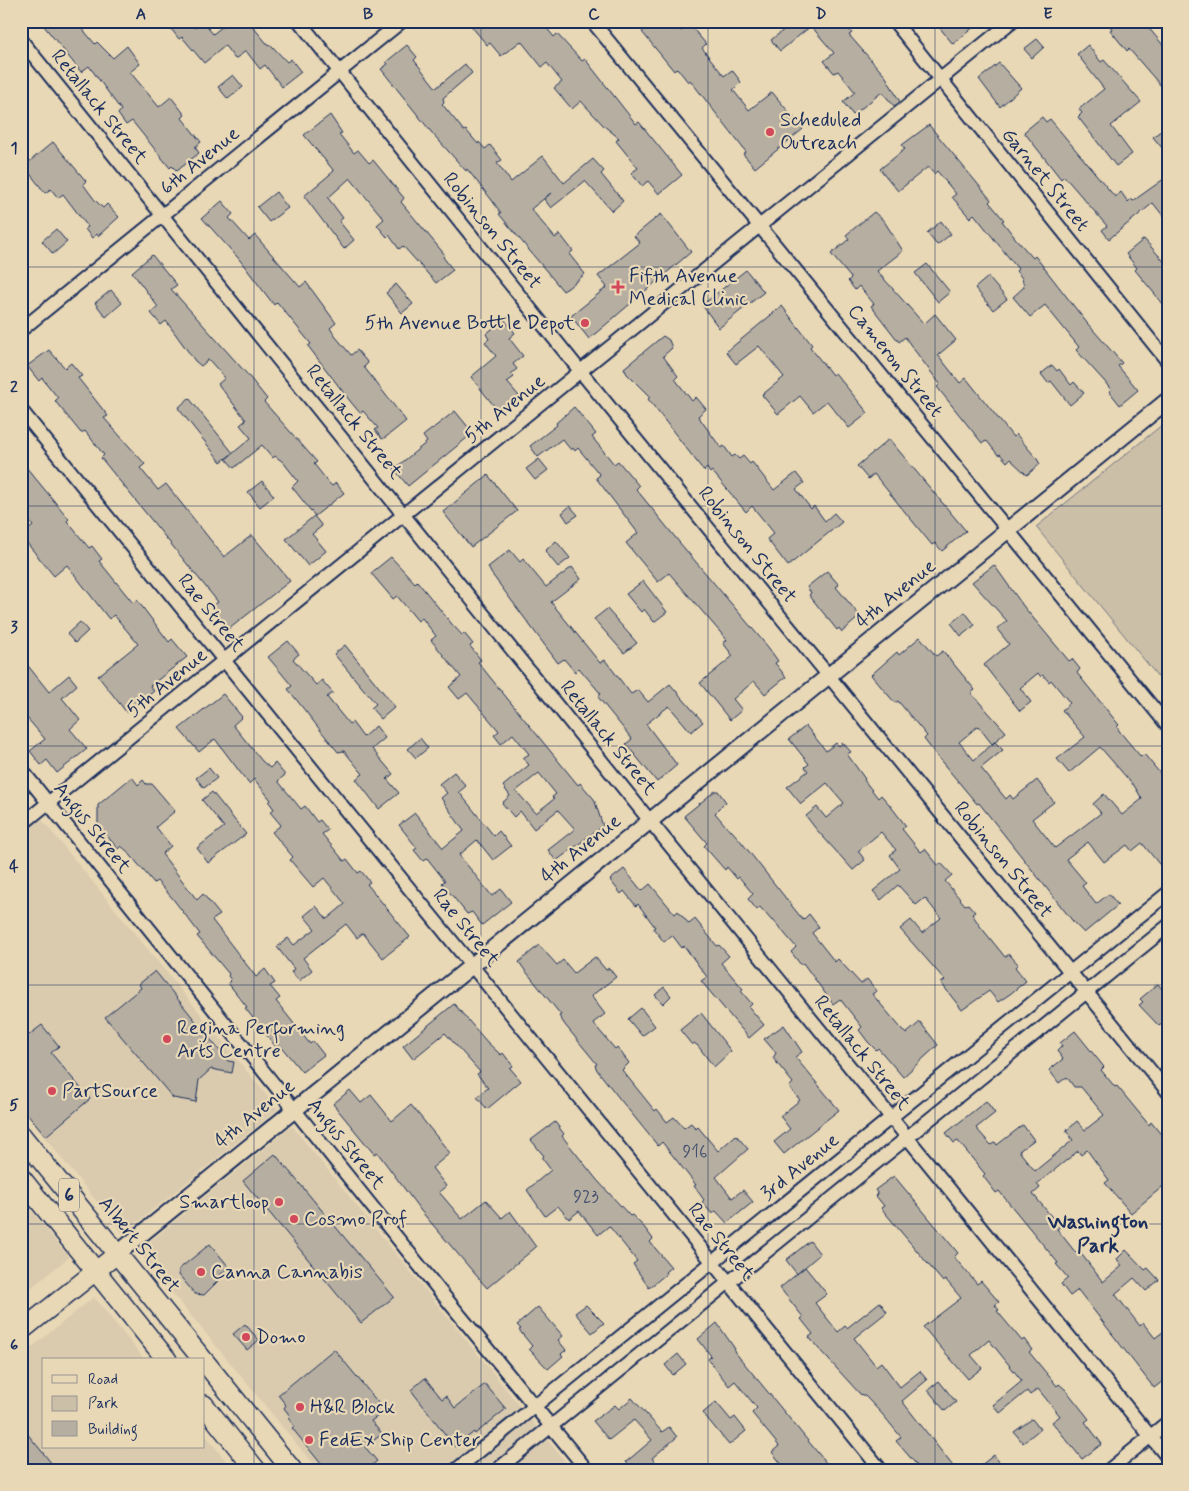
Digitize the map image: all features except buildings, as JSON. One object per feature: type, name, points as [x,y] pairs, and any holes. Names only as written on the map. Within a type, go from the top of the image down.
[{"type":"main road","name":"Albert Street","points":[[21,1135],[201,1358]]},
{"type":"main road","name":"6","points":[[21,1178],[166,1358]]},
{"type":"main road","name":"4th Avenue","points":[[21,1330],[117,1254]]},
{"type":"main road","name":"Albert Street","points":[[205,1362],[292,1470]]},
{"type":"main road","points":[[205,1406],[256,1470]]},
{"type":"street","name":"Robinson Street","points":[[300,21],[581,372],[1168,1092]]},
{"type":"street","name":"6th Avenue","points":[[21,330],[402,21]]},
{"type":"street","name":"Cameron Street","points":[[592,21],[1168,726]]},
{"type":"street","name":"Garnet Street","points":[[894,21],[1168,362]]},
{"type":"street","name":"5th Avenue","points":[[21,825],[1012,21]]},
{"type":"street","name":"Retallack Street","points":[[21,40],[890,1118],[1168,1458]]},
{"type":"street","name":"4th Avenue","points":[[117,1254],[1168,400]]},
{"type":"street","name":"Rae Street","points":[[21,410],[881,1470]]},
{"type":"street","name":"Angus Street","points":[[21,769],[294,1110],[587,1470]]},
{"type":"street","name":"3rd Avenue","points":[[456,1470],[1168,893]]},
{"type":"street","points":[[497,1470],[1168,926]]},
{"type":"street","points":[[1109,1470],[1168,1422]]},
{"type":"shaded area","points":[[21,794],[278,1109],[123,1234],[21,1108]]},
{"type":"shaded area","points":[[292,1126],[572,1470],[318,1470],[138,1251]]},
{"type":"shaded area","points":[[21,1198],[69,1257],[21,1296]]},
{"type":"shaded area","points":[[94,1297],[143,1358],[42,1358],[42,1448],[205,1448],[205,1434],[233,1470],[21,1470],[21,1356]]},
{"type":"green space","points":[[1168,420],[1168,689],[1036,527]]},
{"type":"place","name":"Scheduled Outreach","points":[[770,132]]},
{"type":"place","name":"Fifth Avenue Medical Clinic","points":[[618,287]]},
{"type":"place","name":"5th Avenue Bottle Depot","points":[[585,323]]},
{"type":"place","name":"Regina Performing Arts Centre","points":[[167,1039]]},
{"type":"place","name":"PartSource","points":[[52,1091]]},
{"type":"place","name":"Smartloop","points":[[279,1202]]},
{"type":"place","name":"Cosmo Prof","points":[[294,1219]]},
{"type":"place","name":"Canna Cannabis","points":[[201,1272]]},
{"type":"place","name":"Domo","points":[[246,1337]]},
{"type":"place","name":"H&R Block","points":[[300,1407]]},
{"type":"place","name":"FedEx Ship Center","points":[[309,1440]]},
{"type":"district","name":"Washington Park","points":[[1098,1234]]}]
